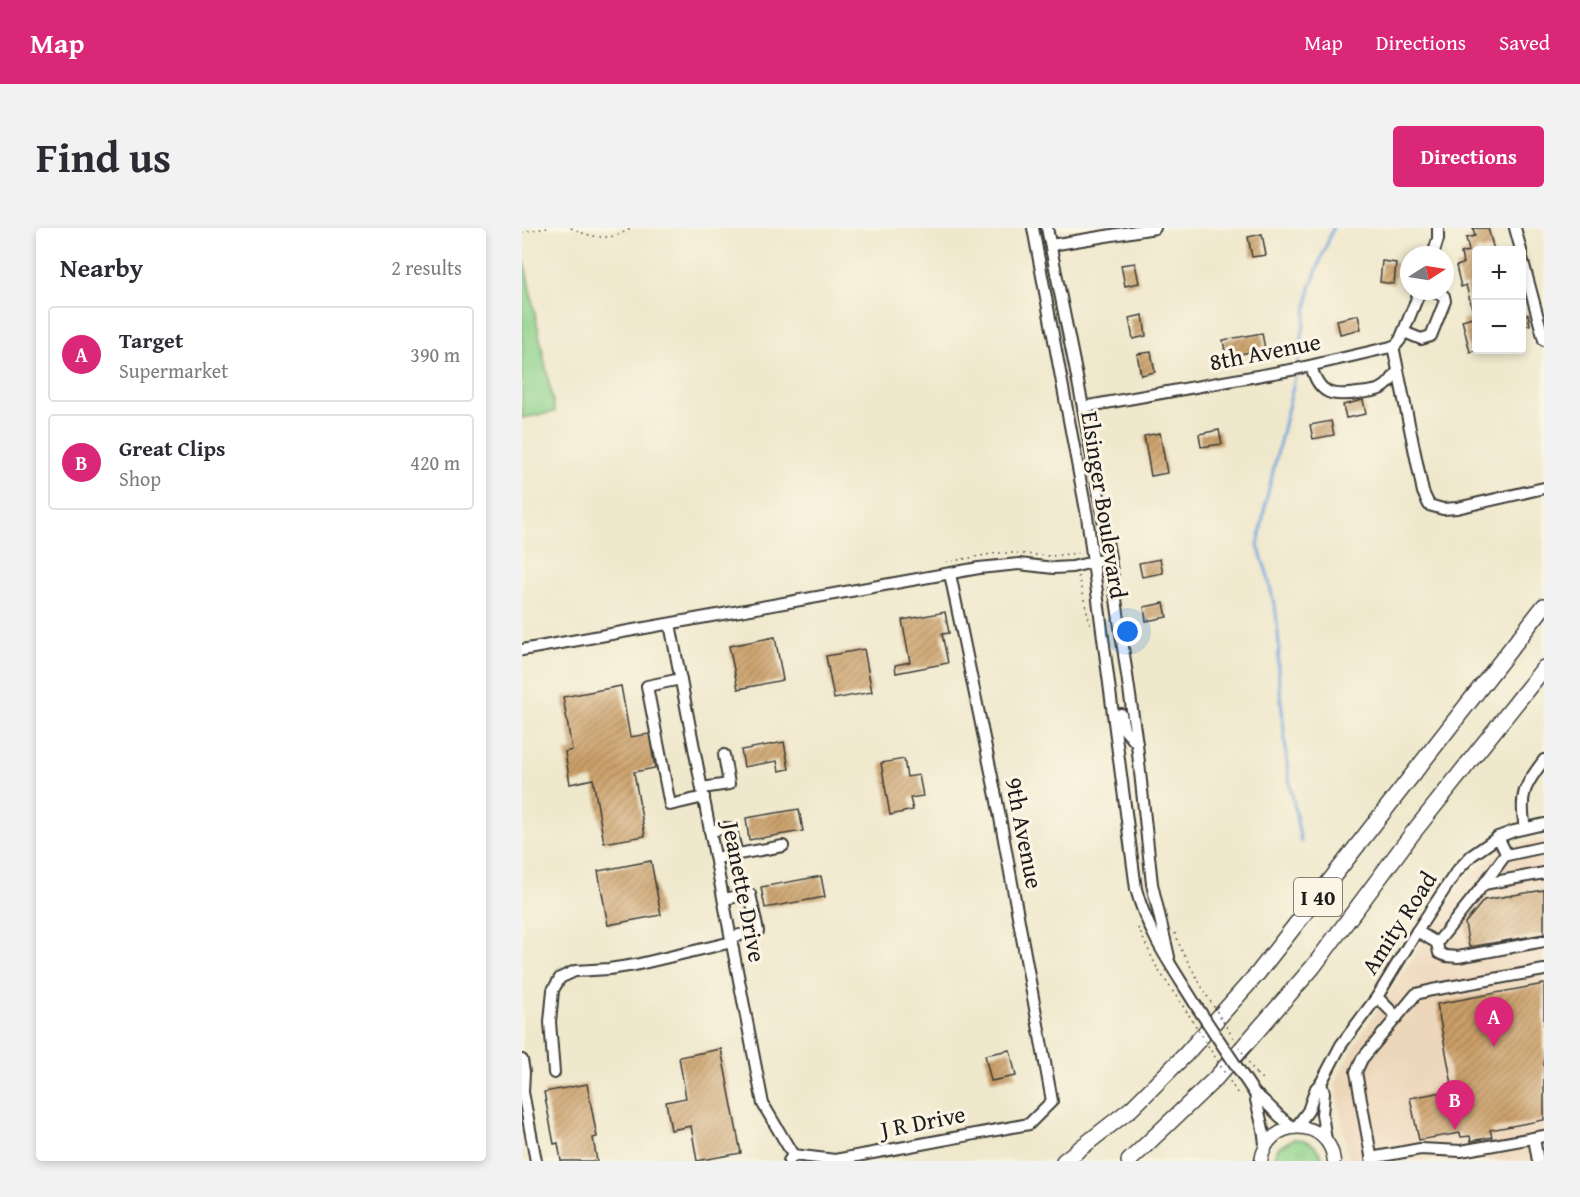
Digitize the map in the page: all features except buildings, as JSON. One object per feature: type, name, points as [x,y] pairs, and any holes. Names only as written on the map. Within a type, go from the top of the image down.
[{"type":"highway","name":"I 40","points":[[1064,1161],[1132,1107],[1186,1054],[1258,973],[1544,606]]},
{"type":"highway","name":"I 40","points":[[1129,1161],[1215,1079],[1313,967],[1412,834],[1544,668]]},
{"type":"main road","points":[[1261,1161],[1265,1148],[1273,1137],[1295,1127],[1314,1131],[1326,1140],[1334,1161]]},
{"type":"street","name":"Elsinger Boulevard","points":[[1033,228],[1087,516],[1136,889],[1158,947],[1170,961]]},
{"type":"street","name":"Elsinger Boulevard","points":[[1047,228],[1110,558],[1137,744],[1152,884],[1170,961],[1193,1011],[1255,1094],[1267,1102],[1283,1120],[1295,1127]]},
{"type":"street","points":[[1051,245],[1155,228]]},
{"type":"street","points":[[1436,246],[1438,228]]},
{"type":"street","points":[[1515,228],[1520,246]]},
{"type":"street","points":[[1526,271],[1544,340]]},
{"type":"street","points":[[1416,300],[1398,344],[1393,346],[1423,492],[1429,505],[1443,509],[1458,508],[1544,488]]},
{"type":"street","points":[[1404,332],[1421,339],[1431,336],[1445,300]]},
{"type":"street","name":"8th Avenue","points":[[1083,407],[1311,366],[1393,346]]},
{"type":"street","points":[[1311,366],[1315,379],[1323,389],[1333,395],[1380,389],[1389,383],[1398,371]]},
{"type":"street","points":[[522,650],[950,574],[1019,564],[1064,568],[1110,558]]},
{"type":"street","name":"9th Avenue","points":[[950,574],[996,796],[1052,1101]]},
{"type":"street","name":"Jeanette Drive","points":[[670,624],[764,1104],[791,1158]]},
{"type":"street","points":[[1107,659],[1115,678],[1123,726],[1137,744]]},
{"type":"street","points":[[681,678],[647,686],[669,805],[729,784],[724,755]]},
{"type":"street","points":[[1525,828],[1522,802],[1524,788],[1544,760]]},
{"type":"street","name":"Amity Road","points":[[1295,1127],[1308,1111],[1316,1088],[1321,1083],[1341,1045],[1377,997],[1456,872],[1471,856],[1498,837],[1544,824]]},
{"type":"street","points":[[710,831],[726,828],[731,830],[737,854]]},
{"type":"street","points":[[1498,837],[1506,854]]},
{"type":"street","points":[[716,858],[783,846]]},
{"type":"street","points":[[1437,943],[1506,854],[1544,847]]},
{"type":"street","points":[[1484,884],[1544,873]]},
{"type":"street","points":[[554,1073],[550,1022],[553,990],[560,978],[575,971],[634,965],[758,931],[750,894],[724,899]]},
{"type":"street","points":[[1417,931],[1437,943],[1439,953],[1458,957],[1544,941]]},
{"type":"street","points":[[1538,1161],[1539,1137],[1461,1151],[1420,1149],[1371,1160],[1356,1072],[1362,1059],[1416,994],[1544,970]]},
{"type":"street","points":[[1377,997],[1397,1017]]},
{"type":"street","points":[[523,1068],[523,1092],[536,1161]]},
{"type":"street","name":"Amity Road","points":[[1321,1083],[1324,1093],[1322,1114],[1326,1140]]},
{"type":"street","name":"Elsinger Boulevard","points":[[1255,1094],[1264,1129],[1265,1148]]},
{"type":"street","name":"J R Drive","points":[[791,1158],[835,1160],[1029,1124],[1052,1101]]},
{"type":"path","points":[[522,232],[548,228]]},
{"type":"path","points":[[571,228],[595,237],[608,238],[618,236],[631,228]]},
{"type":"path","points":[[1078,576],[1091,629]]},
{"type":"path","points":[[1172,928],[1207,996],[1256,1074],[1261,1078]]},
{"type":"path","points":[[1193,1011],[1239,1096]]},
{"type":"shaded area","points":[[1544,839],[1544,1161],[1349,1161],[1335,1082],[1359,1038],[1468,875],[1510,846]]},
{"type":"green space","points":[[522,250],[555,412],[522,418]]},
{"type":"green space","points":[[1293,1139],[1312,1144],[1319,1151],[1323,1161],[1273,1161],[1278,1148]]},
{"type":"waterway","points":[[1298,361],[1310,288],[1333,228]]},
{"type":"waterway","points":[[1295,378],[1266,501],[1258,546],[1276,613],[1279,644],[1278,669],[1288,773],[1301,842]]},
{"type":"place","name":"Target","points":[[1494,1047]]},
{"type":"place","name":"Great Clips","points":[[1455,1130]]}]
